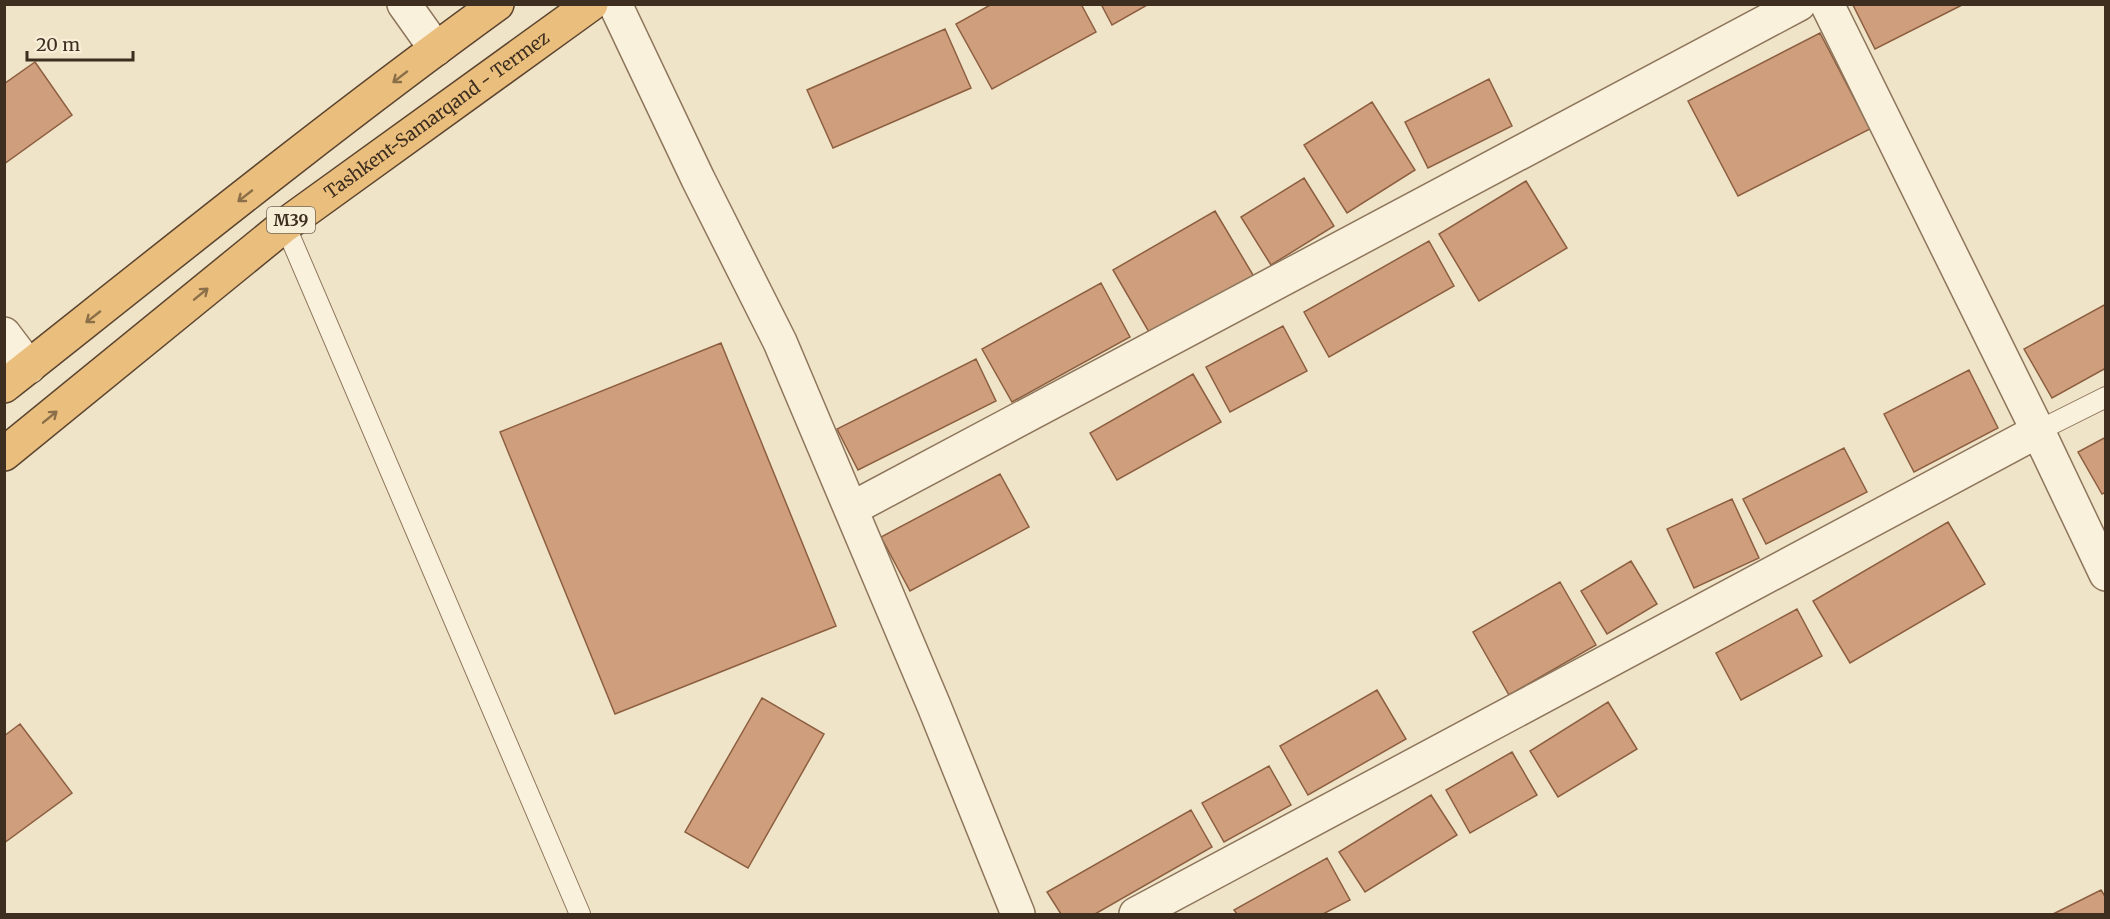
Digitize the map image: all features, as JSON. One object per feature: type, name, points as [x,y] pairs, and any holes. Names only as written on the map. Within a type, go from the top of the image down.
[{"type":"highway","name":"M39","points":[[17,377],[240,199],[498,4]]},
{"type":"highway","name":"Tashkent-Samarqand - Termez","points":[[4,454],[285,225],[591,4]]},
{"type":"street","points":[[404,4],[436,49]]},
{"type":"street","points":[[615,4],[698,179],[780,342],[934,706],[1018,915]]},
{"type":"street","points":[[851,509],[1799,4]]},
{"type":"street","points":[[1827,4],[2038,430],[2106,574]]},
{"type":"street","points":[[4,334],[17,377]]},
{"type":"street","points":[[1136,915],[2038,430]]},
{"type":"lane","points":[[285,225],[580,915]]},
{"type":"lane","points":[[2038,430],[2106,397]]},
{"type":"building","points":[[992,4],[1081,4],[1096,32],[992,89],[956,24]]},
{"type":"building","points":[[1101,4],[1149,4],[1112,25]]},
{"type":"building","points":[[1964,4],[1875,49],[1853,5]]},
{"type":"building","points":[[945,29],[971,88],[833,148],[807,90]]},
{"type":"building","points":[[1820,33],[1870,129],[1738,196],[1688,101]]},
{"type":"building","points":[[35,62],[72,115],[4,164],[4,84]]},
{"type":"building","points":[[1489,79],[1512,126],[1428,168],[1405,122]]},
{"type":"building","points":[[1372,102],[1415,170],[1347,213],[1304,145]]},
{"type":"building","points":[[1304,178],[1334,226],[1271,265],[1241,217]]},
{"type":"building","points":[[1526,181],[1567,248],[1479,301],[1439,234]]},
{"type":"building","points":[[1215,211],[1256,280],[1153,339],[1113,270]]},
{"type":"building","points":[[1429,241],[1454,286],[1329,357],[1304,312]]},
{"type":"building","points":[[1101,283],[1130,337],[1012,402],[982,349]]},
{"type":"building","points":[[2106,304],[2106,368],[2052,398],[2024,349]]},
{"type":"building","points":[[1283,326],[1307,371],[1230,412],[1206,367]]},
{"type":"building","points":[[721,343],[836,626],[615,714],[500,432]]},
{"type":"building","points":[[976,359],[996,401],[858,470],[837,429]]},
{"type":"building","points":[[1969,370],[1998,428],[1914,472],[1884,414]]},
{"type":"building","points":[[1193,374],[1221,422],[1117,480],[1090,433]]},
{"type":"building","points":[[2106,437],[2106,492],[2102,494],[2078,452]]},
{"type":"building","points":[[1844,448],[1867,492],[1766,544],[1743,499]]},
{"type":"building","points":[[1000,474],[1029,527],[910,591],[881,537]]},
{"type":"building","points":[[1732,499],[1759,558],[1694,588],[1667,529]]},
{"type":"building","points":[[1948,522],[1985,584],[1850,663],[1813,601]]},
{"type":"building","points":[[1631,561],[1657,604],[1607,634],[1581,591]]},
{"type":"building","points":[[1560,582],[1596,645],[1509,695],[1473,632]]},
{"type":"building","points":[[1797,609],[1822,656],[1741,700],[1716,653]]},
{"type":"building","points":[[1377,690],[1406,739],[1308,795],[1280,746]]},
{"type":"building","points":[[762,698],[824,734],[748,868],[685,832]]},
{"type":"building","points":[[1608,702],[1637,749],[1558,797],[1530,751]]},
{"type":"building","points":[[20,724],[72,793],[4,843],[4,736]]},
{"type":"building","points":[[1512,752],[1537,795],[1470,833],[1446,790]]},
{"type":"building","points":[[1269,766],[1291,805],[1224,842],[1202,803]]},
{"type":"building","points":[[1431,795],[1457,835],[1365,892],[1339,852]]},
{"type":"building","points":[[1191,810],[1212,847],[1095,914],[1061,914],[1047,892]]},
{"type":"building","points":[[1327,858],[1350,900],[1323,914],[1237,914],[1234,910]]},
{"type":"building","points":[[2101,890],[2106,898],[2106,914],[2053,914]]}]
